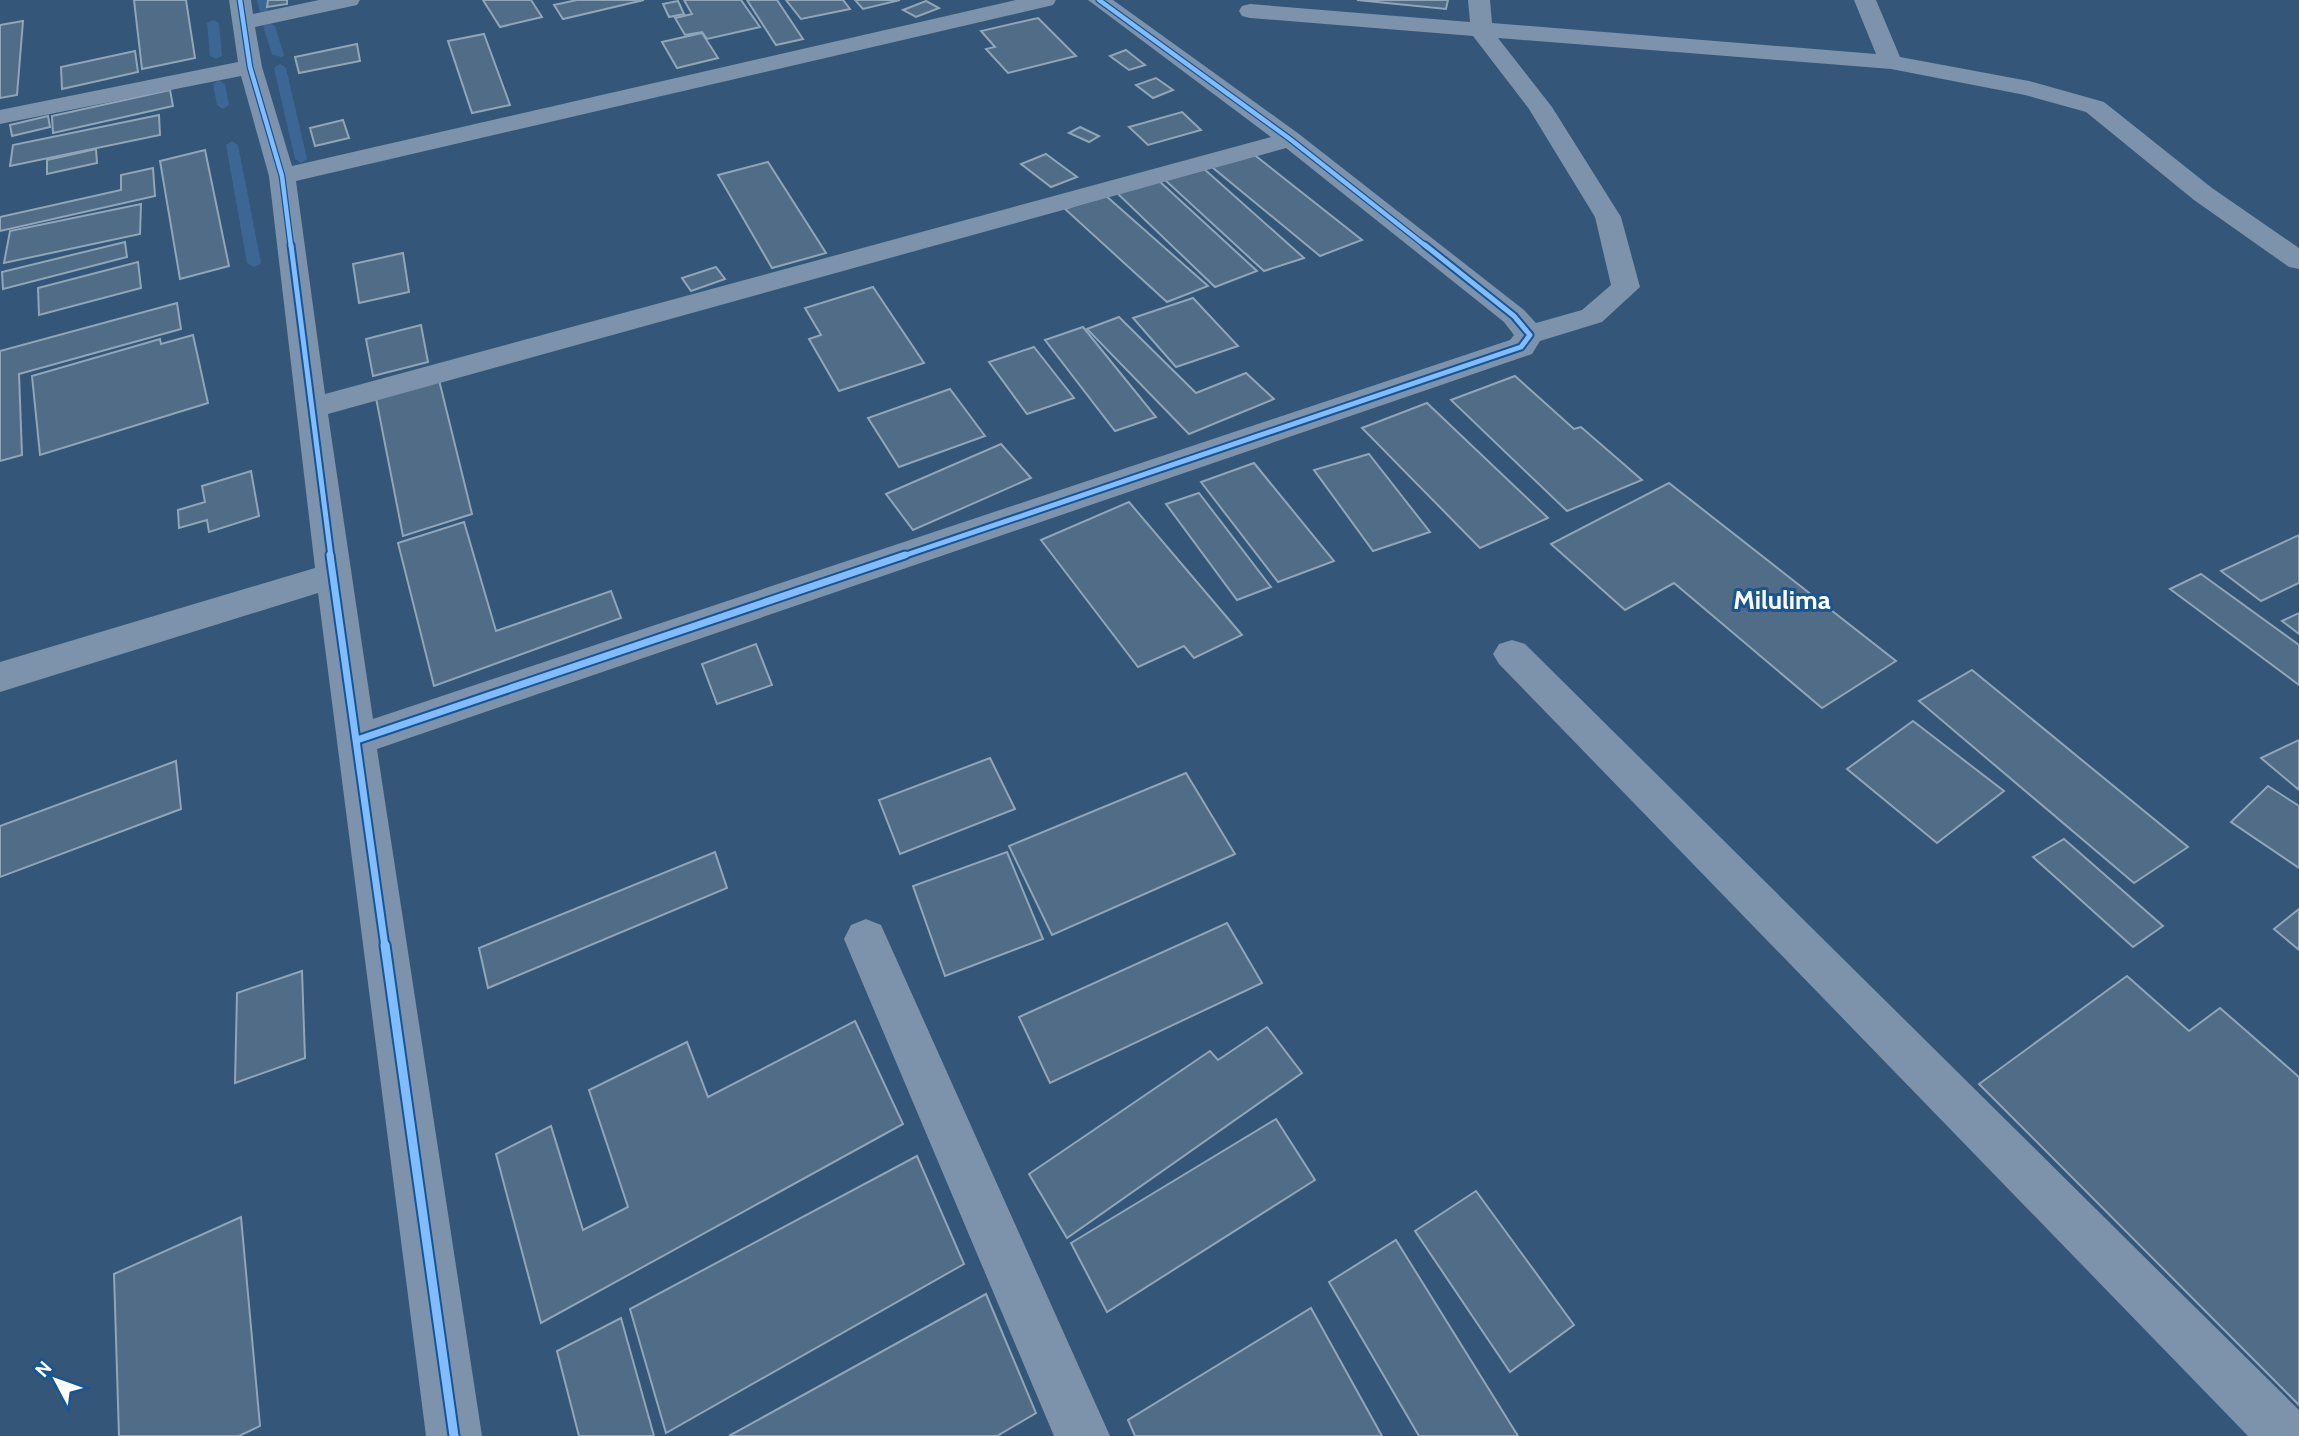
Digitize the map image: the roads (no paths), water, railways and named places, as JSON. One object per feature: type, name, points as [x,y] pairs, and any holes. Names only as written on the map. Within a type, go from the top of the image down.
[{"type":"street","points":[[349,0],[243,11],[250,67],[282,176],[333,575],[454,1436]]},
{"type":"street","points":[[282,176],[1045,0]]},
{"type":"street","points":[[1099,0],[1290,139],[1514,316],[1530,335]]},
{"type":"street","points":[[357,740],[1492,357],[1521,347],[1530,335],[1592,316],[1626,287],[1608,217],[1540,107],[1482,32],[1479,0]]},
{"type":"street","points":[[1865,0],[1891,62]]},
{"type":"street","points":[[1250,11],[1482,32],[1891,62],[2029,88],[2095,107],[2203,194],[2299,261]]},
{"type":"street","points":[[0,117],[250,67]]},
{"type":"street","points":[[311,408],[1290,139]]},
{"type":"street","points":[[0,677],[333,575]]},
{"type":"street","points":[[1512,654],[2286,1436]]},
{"type":"street","points":[[866,939],[1082,1436]]},
{"type":"waterway","points":[[262,0],[264,10]]},
{"type":"waterway","points":[[213,23],[216,56]]},
{"type":"waterway","points":[[269,26],[278,55]]},
{"type":"waterway","points":[[280,68],[301,159]]},
{"type":"waterway","points":[[219,84],[223,105]]},
{"type":"waterway","points":[[232,145],[254,263]]},
{"type":"district","name":"Milulima","points":[[1782,600]]}]
